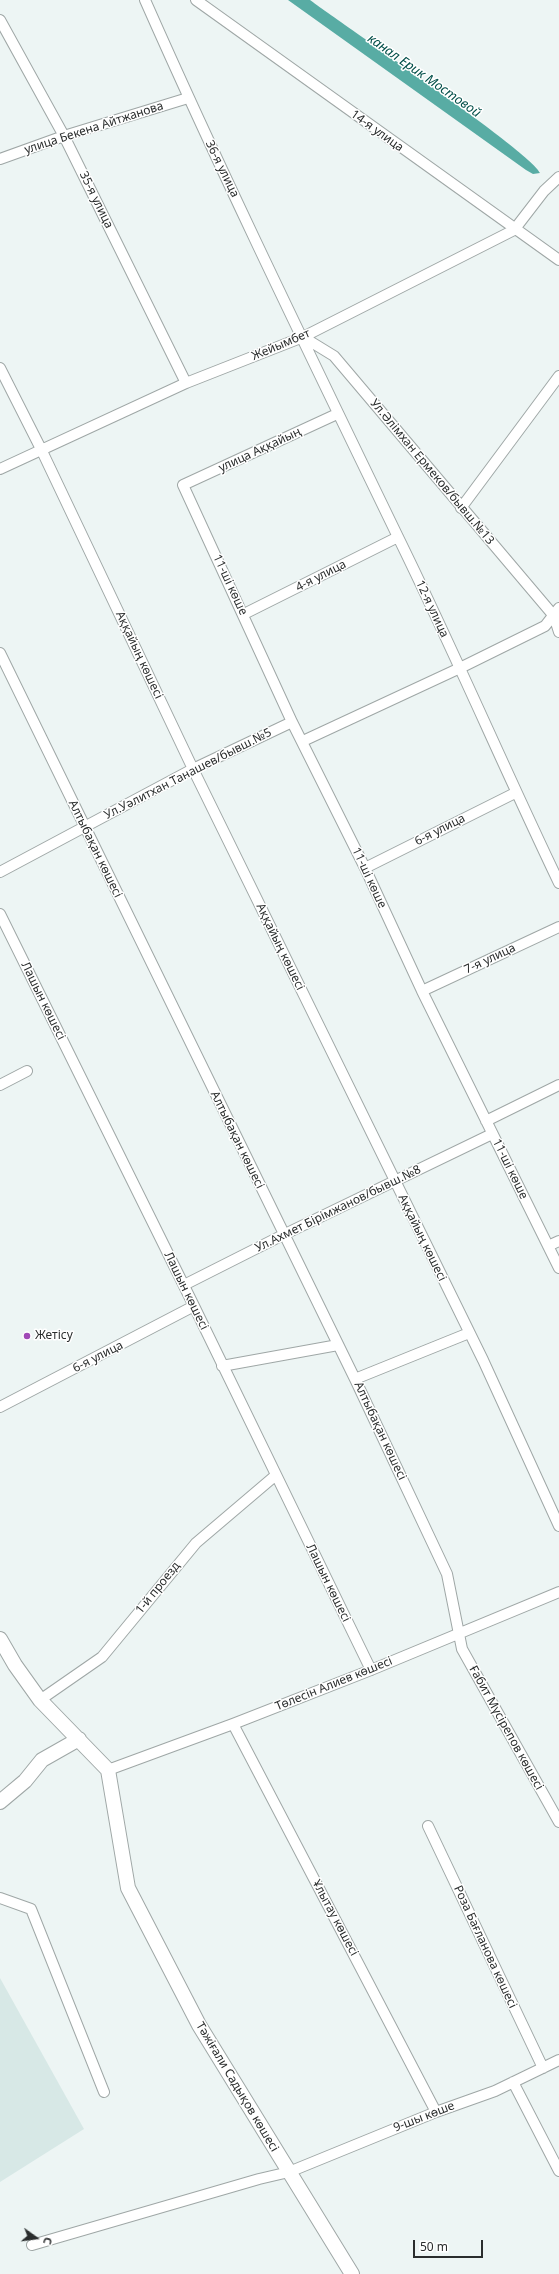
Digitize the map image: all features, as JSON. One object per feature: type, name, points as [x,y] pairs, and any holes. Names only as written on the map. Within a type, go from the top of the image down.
[{"type":"street","name":"36-я улица","points":[[145,0],[188,98],[303,337]]},
{"type":"street","name":"14-я улица","points":[[196,0],[514,230],[559,260]]},
{"type":"street","name":"35-я улица","points":[[0,20],[64,136],[186,383]]},
{"type":"street","name":"улица Бекена Айтжанова","points":[[0,159],[64,136],[188,98]]},
{"type":"street","points":[[514,230],[544,191],[559,177]]},
{"type":"street","name":"Жейымбет","points":[[0,468],[186,383],[303,337],[514,230]]},
{"type":"street","name":"12-я улица","points":[[303,337],[337,414],[398,537],[559,883]]},
{"type":"street","name":"Ул.Әлімхан Ермеков/бывш.№13","points":[[303,337],[334,356],[461,508],[557,614],[559,632]]},
{"type":"street","name":"Аққайың көшесі","points":[[0,368],[41,449],[193,769],[483,1360],[559,1526]]},
{"type":"street","points":[[461,508],[559,376]]},
{"type":"street","name":"улица Аққайың","points":[[183,486],[337,414]]},
{"type":"street","name":"11-ші көше","points":[[183,486],[244,614],[292,722],[303,741],[365,868],[422,991],[559,1268]]},
{"type":"street","name":"4-я улица","points":[[244,614],[398,537]]},
{"type":"street","points":[[303,741],[460,668],[545,626],[557,614]]},
{"type":"street","name":"Алтыбақан көшесі","points":[[0,653],[355,1380],[448,1574],[459,1632]]},
{"type":"street","name":"Ул.Уәлитхан Танашев/бывш.№5","points":[[0,872],[193,769],[292,722]]},
{"type":"street","name":"6-я улица","points":[[365,868],[516,793]]},
{"type":"street","name":"Лашын көшесі","points":[[0,914],[184,1285],[222,1366],[371,1670]]},
{"type":"street","name":"7-я улица","points":[[422,991],[559,927]]},
{"type":"street","points":[[0,1085],[27,1071]]},
{"type":"street","points":[[486,1121],[559,1085]]},
{"type":"street","name":"Ул.Ахмет Бірімжанов/бывш.№8","points":[[184,1285],[283,1234],[492,1134]]},
{"type":"street","points":[[548,1246],[559,1241]]},
{"type":"street","name":"6-я улица","points":[[0,1406],[194,1306]]},
{"type":"street","points":[[355,1380],[469,1333]]},
{"type":"street","points":[[222,1366],[338,1346]]},
{"type":"street","name":"1-й проезд","points":[[40,1700],[102,1657],[196,1543],[276,1475]]},
{"type":"street","name":"Төлесін Алиев көшесі","points":[[108,1770],[233,1724],[371,1670],[459,1632],[559,1592]]},
{"type":"street","name":"Ғабит Мүсірепов көшесi","points":[[459,1632],[462,1649],[559,1822]]},
{"type":"street","points":[[0,1639],[15,1666],[40,1700],[108,1770]]},
{"type":"street","name":"Ұлытау көшесi","points":[[233,1724],[436,2112]]},
{"type":"street","points":[[0,1802],[25,1781],[42,1760],[79,1739]]},
{"type":"street","name":"Тәжіғали Садықов көшесі","points":[[108,1770],[128,1888],[199,2025],[352,2274]]},
{"type":"street","name":"Роза Бағланова көшесi","points":[[428,1826],[542,2068]]},
{"type":"street","points":[[0,1898],[31,1909],[104,2092]]},
{"type":"street","name":"9-шы көше","points":[[32,2245],[289,2172],[436,2112],[495,2091],[559,2060]]},
{"type":"street","points":[[513,2082],[559,2171]]},
{"type":"shaded area","points":[[0,1978],[84,2129],[0,2182]]},
{"type":"water","name":"канал Ерик Мостовой","points":[[288,0],[310,0],[473,116],[530,162],[540,173],[533,174],[526,170]]},
{"type":"place","name":"Жетісу","points":[[27,1336]]}]
